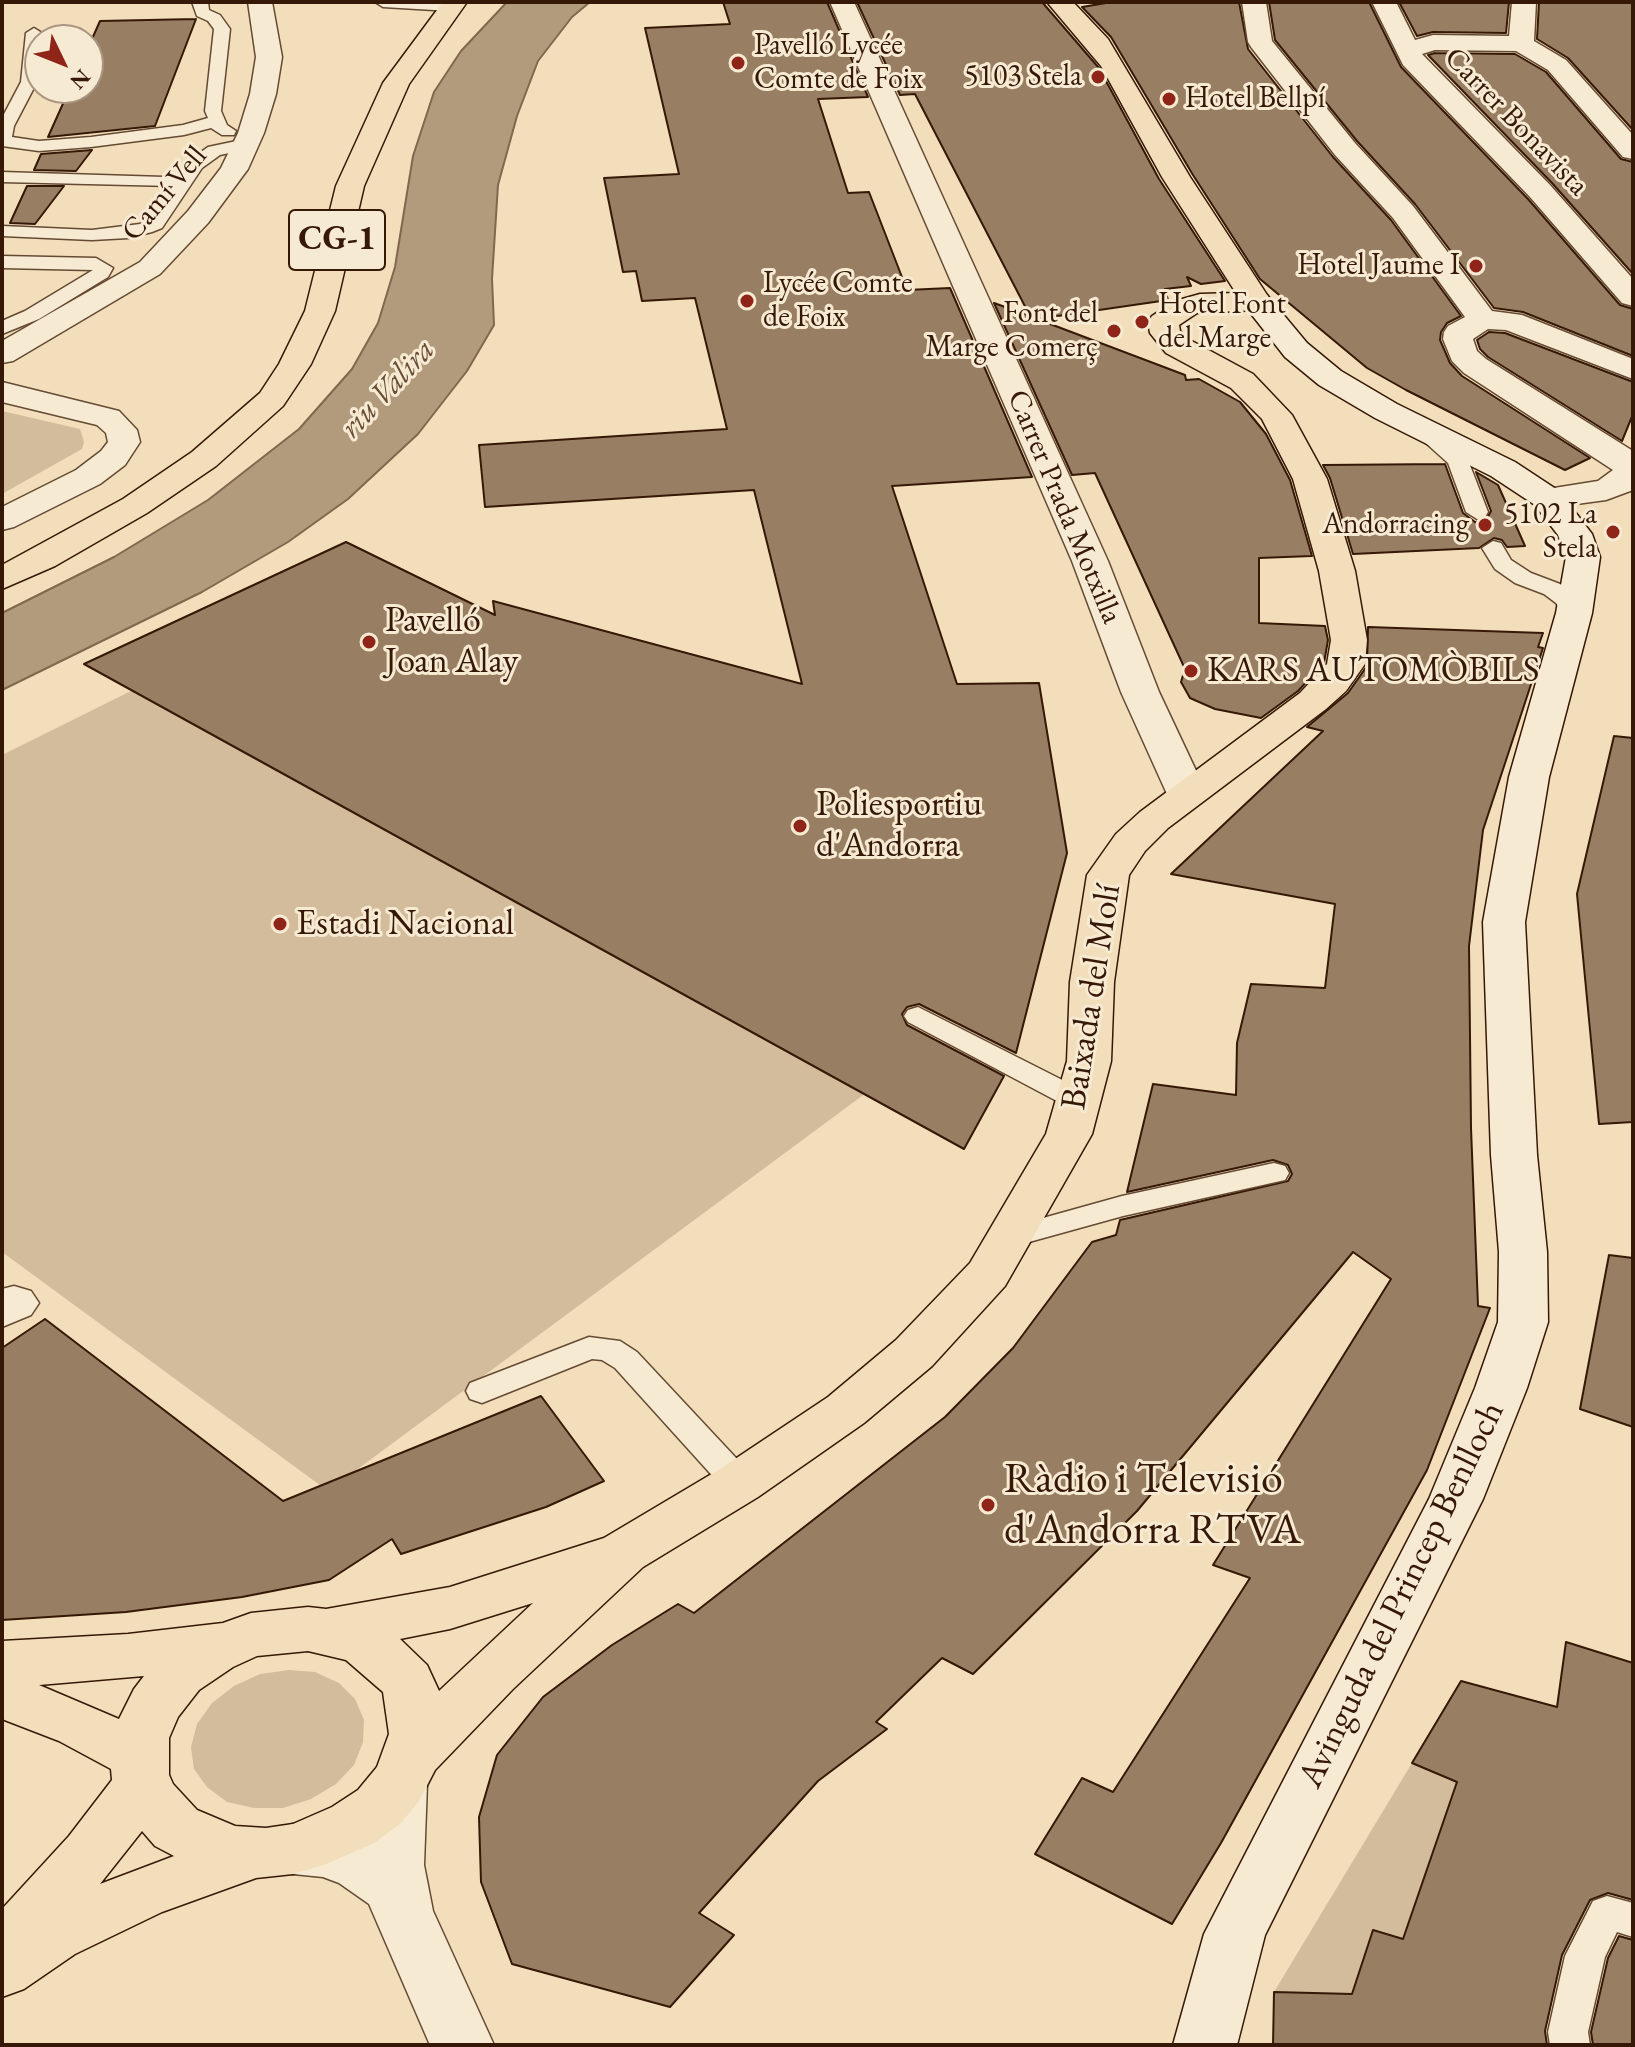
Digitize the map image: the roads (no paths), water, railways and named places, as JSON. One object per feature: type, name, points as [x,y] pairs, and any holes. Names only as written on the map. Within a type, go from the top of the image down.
[{"type":"main road","points":[[1059,2],[1099,44]]},
{"type":"main road","points":[[1074,2],[1176,177],[1248,289]]},
{"type":"main road","name":"CG-1","points":[[2,578],[43,559],[135,506],[204,459],[272,399],[295,364],[320,311],[341,218],[363,157],[396,83],[453,4]]},
{"type":"main road","name":"Baixada del Molí","points":[[406,1769],[493,1673],[624,1552],[739,1483],[846,1410],[914,1353],[988,1274],[1069,1134],[1080,1101],[1089,1061],[1092,982],[1108,875],[1130,843],[1187,794],[1333,683],[1346,664],[1349,640],[1337,571],[1310,479],[1276,415],[1242,381],[1177,346],[1165,333],[1163,322],[1171,315],[1248,289]]},
{"type":"main road","name":"CG-1","points":[[2,556],[132,499],[204,459]]},
{"type":"main road","name":"Baixada del Molí","points":[[326,1631],[450,1608],[624,1552]]},
{"type":"main road","points":[[2,1663],[113,1657],[233,1642],[270,1631],[326,1631],[356,1640],[382,1654],[407,1681],[417,1716],[418,1734],[406,1769],[379,1807],[353,1825],[324,1840],[273,1851],[140,1894],[53,1935],[2,1970]]},
{"type":"main road","points":[[2,1951],[90,1854],[141,1770],[146,1721],[166,1689],[195,1661],[233,1642]]},
{"type":"main road","points":[[2,1695],[79,1725],[141,1770],[155,1807],[176,1828],[218,1848],[273,1851]]},
{"type":"street","name":"Camí Vell","points":[[2,354],[150,268],[198,217],[234,169],[249,138],[263,94],[269,57],[260,2]]},
{"type":"street","name":"Carrer Prada Motxilla","points":[[842,2],[1084,546],[1140,692],[1187,794]]},
{"type":"street","points":[[1254,2],[1260,42],[1345,149],[1403,212],[1483,320]]},
{"type":"street","points":[[1384,2],[1408,50]]},
{"type":"street","points":[[1521,44],[1524,2]]},
{"type":"street","name":"Carrer Bonavista","points":[[1633,151],[1557,65],[1521,44],[1433,42],[1408,50],[1412,60],[1540,191],[1633,297]]},
{"type":"street","name":"Avinguda del Princep Benlloch","points":[[1205,2045],[1235,1934],[1456,1499],[1501,1388],[1523,1322],[1523,1252],[1514,1155],[1504,922],[1529,777],[1574,613],[1583,557],[1575,534],[1547,498],[1503,469],[1330,378],[1296,350],[1248,289]]},
{"type":"street","points":[[1547,498],[1606,490],[1624,481],[1630,470],[1624,460],[1507,387],[1463,354],[1459,332],[1483,320],[1511,321],[1633,370]]},
{"type":"street","points":[[2,392],[108,418],[121,430],[124,442],[113,458],[88,477],[2,520]]},
{"type":"street","points":[[405,1910],[394,1865],[406,1769]]},
{"type":"street","points":[[273,1851],[326,1852],[360,1865],[392,1887],[405,1910],[462,2045]]},
{"type":"lane","points":[[200,2],[202,13],[214,18],[222,29],[213,111],[216,121],[226,131],[249,138]]},
{"type":"lane","points":[[383,2],[453,4]]},
{"type":"lane","points":[[24,92],[6,126],[3,141],[39,146],[91,142],[184,130],[216,121]]},
{"type":"lane","points":[[2,231],[92,235],[137,231],[156,224],[196,164],[214,151],[249,138]]},
{"type":"lane","points":[[2,177],[164,182],[186,178]]},
{"type":"lane","points":[[2,262],[96,264],[104,268],[101,273],[32,315],[2,328]]},
{"type":"lane","points":[[1401,418],[1457,460],[1477,512]]},
{"type":"lane","points":[[1493,548],[1503,564],[1523,578],[1552,589],[1564,598],[1574,613]]},
{"type":"lane","points":[[918,1016],[1080,1101]]},
{"type":"lane","points":[[1011,1237],[1122,1206],[1274,1173]]},
{"type":"lane","points":[[482,1391],[589,1348],[609,1349],[626,1360],[739,1483]]},
{"type":"lane","points":[[1570,2045],[1568,2032],[1585,1956],[1607,1913],[1633,1920]]},
{"type":"water","name":"riu Valira","points":[[507,2],[590,2],[572,17],[538,61],[517,116],[498,185],[492,279],[494,325],[467,371],[418,434],[348,499],[288,542],[202,592],[2,690],[2,613],[114,557],[208,500],[299,429],[352,369],[378,323],[395,267],[413,156],[434,92],[461,51]]},
{"type":"place","name":"Pavelló Lycée Comte de Foix","points":[[738,63]]},
{"type":"place","name":"5103 Stela","points":[[1098,77]]},
{"type":"place","name":"Hotel Bellpí","points":[[1169,99]]},
{"type":"place","name":"Hotel Jaume I","points":[[1476,266]]},
{"type":"place","name":"Lycée Comte de Foix","points":[[747,301]]},
{"type":"place","name":"Hotel Font del Marge","points":[[1142,322]]},
{"type":"place","name":"Font del Marge Comerç","points":[[1114,331]]},
{"type":"place","name":"Andorracing","points":[[1485,525]]},
{"type":"place","name":"5102 La Stela","points":[[1613,532]]},
{"type":"place","name":"Pavelló Joan Alay","points":[[369,642]]},
{"type":"place","name":"KARS AUTOMÒBILS","points":[[1191,671]]},
{"type":"place","name":"Poliesportiu d'Andorra","points":[[800,826]]},
{"type":"place","name":"Estadi Nacional","points":[[280,924]]},
{"type":"place","name":"Ràdio i Televisió d'Andorra RTVA","points":[[988,1505]]}]
